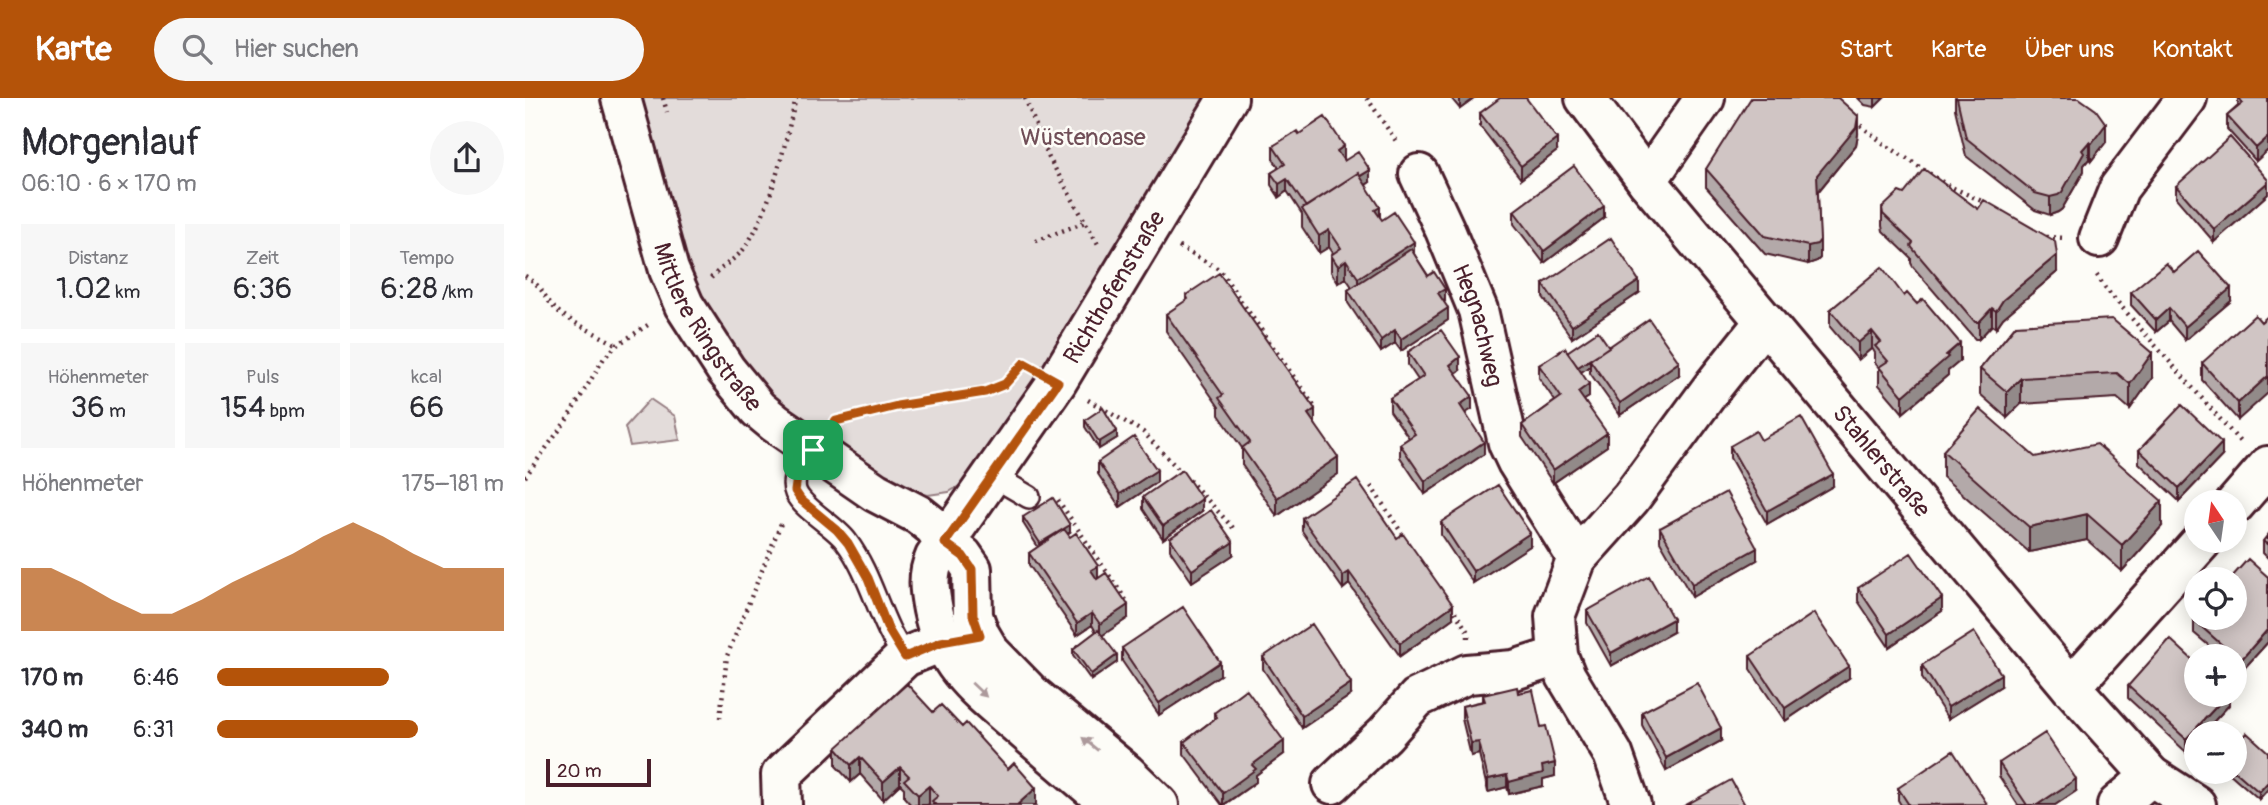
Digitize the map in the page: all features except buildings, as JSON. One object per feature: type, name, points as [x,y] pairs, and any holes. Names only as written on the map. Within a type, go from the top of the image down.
[{"type":"street","name":"Mittlere Ringstraße","points":[[621,98],[663,252],[684,305],[711,350],[742,391],[775,423],[875,492],[919,515],[934,527],[945,543],[963,556],[972,569],[973,615],[980,635]]},
{"type":"street","name":"Richthofenstraße","points":[[941,642],[930,595],[929,572],[935,557],[1058,382],[1228,98]]},
{"type":"street","name":"Stahlerstraße","points":[[1585,98],[1647,181],[2071,687],[2151,776],[2196,805]]},
{"type":"street","points":[[1647,181],[1705,98]]},
{"type":"street","points":[[2099,238],[2119,188],[2187,98]]},
{"type":"street","name":"Hegnachweg","points":[[1419,174],[1478,310],[1509,443],[1517,462],[1577,558]]},
{"type":"street","points":[[1631,805],[1613,754],[1581,704],[1558,656],[1555,616],[1577,558],[1631,498],[1765,321]]},
{"type":"street","points":[[2247,490],[2267,468]]},
{"type":"street","points":[[2071,687],[2191,553]]},
{"type":"street","points":[[782,805],[781,775],[905,657],[941,642],[980,635],[990,652],[1109,795]]},
{"type":"street","points":[[941,642],[967,680],[1109,795],[1160,805]]},
{"type":"street","points":[[1332,784],[1385,734],[1417,698],[1467,674],[1514,670],[1558,656]]},
{"type":"street","points":[[2117,805],[2151,776]]},
{"type":"lane","points":[[813,450],[798,471],[795,491],[801,500],[837,530],[848,543],[868,578],[888,629],[905,657]]},
{"type":"lane","points":[[993,476],[1029,497]]},
{"type":"path","points":[[525,477],[566,421],[604,358],[633,333],[684,305],[743,249],[771,191],[796,98]]},
{"type":"path","points":[[1025,98],[1049,158],[1118,280]]},
{"type":"path","points":[[1367,98],[1419,174]]},
{"type":"path","points":[[1852,118],[1883,144],[1947,185],[1994,206]]},
{"type":"path","points":[[1036,242],[1084,222]]},
{"type":"path","points":[[2037,232],[2048,238],[2099,238],[2094,264],[2097,277],[2105,288],[2267,468]]},
{"type":"path","points":[[1179,247],[1219,269],[1314,406]]},
{"type":"path","points":[[525,276],[536,282],[551,305],[561,314],[617,345]]},
{"type":"path","points":[[813,450],[836,421],[897,406],[985,392],[1005,384],[1024,363],[1143,432],[1236,531]]},
{"type":"path","points":[[1370,486],[1408,542]]},
{"type":"path","points":[[720,718],[727,656],[755,581],[795,491]]},
{"type":"path","points":[[1029,497],[1058,500],[1126,600]]},
{"type":"path","points":[[1446,598],[1468,632],[1467,674]]},
{"type":"green space","name":"Wüstenoase","points":[[642,98],[1212,98],[1049,374],[964,483],[949,492],[928,495],[901,488],[785,413],[701,317]]},
{"type":"green space","points":[[650,399],[675,416],[680,440],[630,446],[625,427]]},
{"type":"route","points":[[1024,363],[1058,382],[945,543],[963,556],[972,569],[973,615],[980,635],[941,642],[905,657],[895,644],[868,578],[848,543],[837,530],[801,500],[795,491],[798,471],[813,450],[836,421],[897,406],[985,392],[1005,384],[1024,363]]}]
